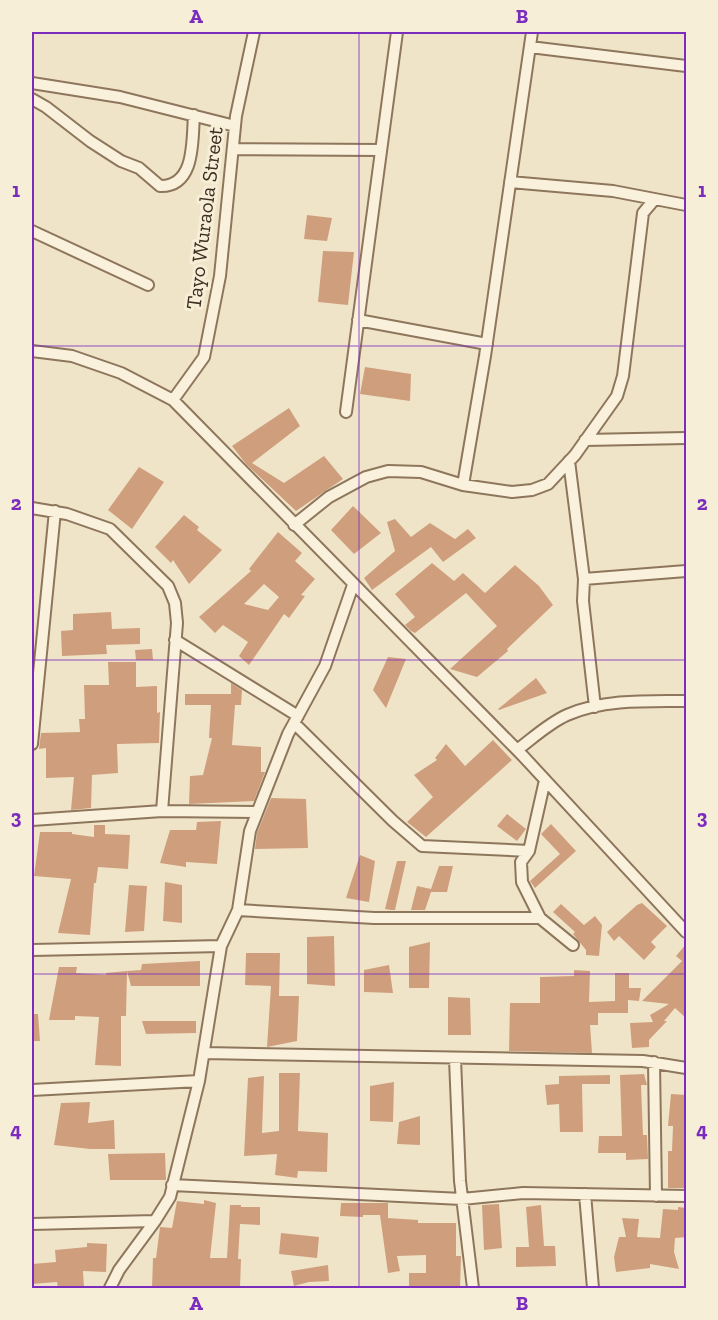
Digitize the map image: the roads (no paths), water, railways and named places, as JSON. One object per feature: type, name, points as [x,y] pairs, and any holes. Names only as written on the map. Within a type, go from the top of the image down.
[{"type":"street","name":"Tayo Wuraola Street","points":[[173,400],[204,357],[220,276],[235,126],[254,32]]},
{"type":"street","points":[[346,411],[397,32]]},
{"type":"street","points":[[463,485],[487,344],[532,32]]},
{"type":"street","points":[[530,47],[687,66]]},
{"type":"street","points":[[32,83],[120,97],[235,126]]},
{"type":"street","points":[[32,99],[90,141],[139,168],[160,186],[170,185],[188,170],[191,162],[194,115]]},
{"type":"street","points":[[233,149],[381,150]]},
{"type":"street","points":[[510,182],[613,191],[687,205]]},
{"type":"street","points":[[294,525],[329,497],[366,477],[388,471],[421,472],[463,485],[512,492],[532,490],[548,484],[569,461],[617,396],[623,376],[643,213],[636,196]]},
{"type":"street","points":[[643,213],[654,200]]},
{"type":"street","points":[[32,231],[148,285]]},
{"type":"street","points":[[358,320],[487,344]]},
{"type":"street","points":[[32,351],[72,356],[121,374],[173,400],[517,750],[687,932]]},
{"type":"street","points":[[585,440],[687,438]]},
{"type":"street","points":[[569,461],[584,579],[583,601],[595,707]]},
{"type":"street","points":[[32,508],[68,514],[110,529],[168,586],[175,603],[177,623],[162,811]]},
{"type":"street","points":[[32,744],[55,511]]},
{"type":"street","points":[[584,579],[687,571]]},
{"type":"street","points":[[110,1288],[119,1270],[170,1197],[205,1053],[221,946],[238,910],[250,831],[296,720],[325,666],[353,585]]},
{"type":"street","points":[[175,640],[296,720],[406,833],[422,846],[529,851]]},
{"type":"street","points":[[517,750],[557,720],[595,707],[647,701],[687,701]]},
{"type":"street","points":[[545,780],[529,851],[521,862],[522,882],[540,918],[573,945]]},
{"type":"street","points":[[32,820],[162,811],[257,812]]},
{"type":"street","points":[[238,910],[374,918],[540,918]]},
{"type":"street","points":[[32,950],[221,946]]},
{"type":"street","points":[[205,1053],[654,1062],[687,1068]]},
{"type":"street","points":[[455,1059],[462,1199],[473,1288]]},
{"type":"street","points":[[654,1062],[656,1196]]},
{"type":"street","points":[[32,1090],[199,1081]]},
{"type":"street","points":[[172,1185],[462,1199],[523,1193],[687,1196]]},
{"type":"street","points":[[585,1194],[593,1288]]},
{"type":"street","points":[[32,1224],[155,1221]]}]
